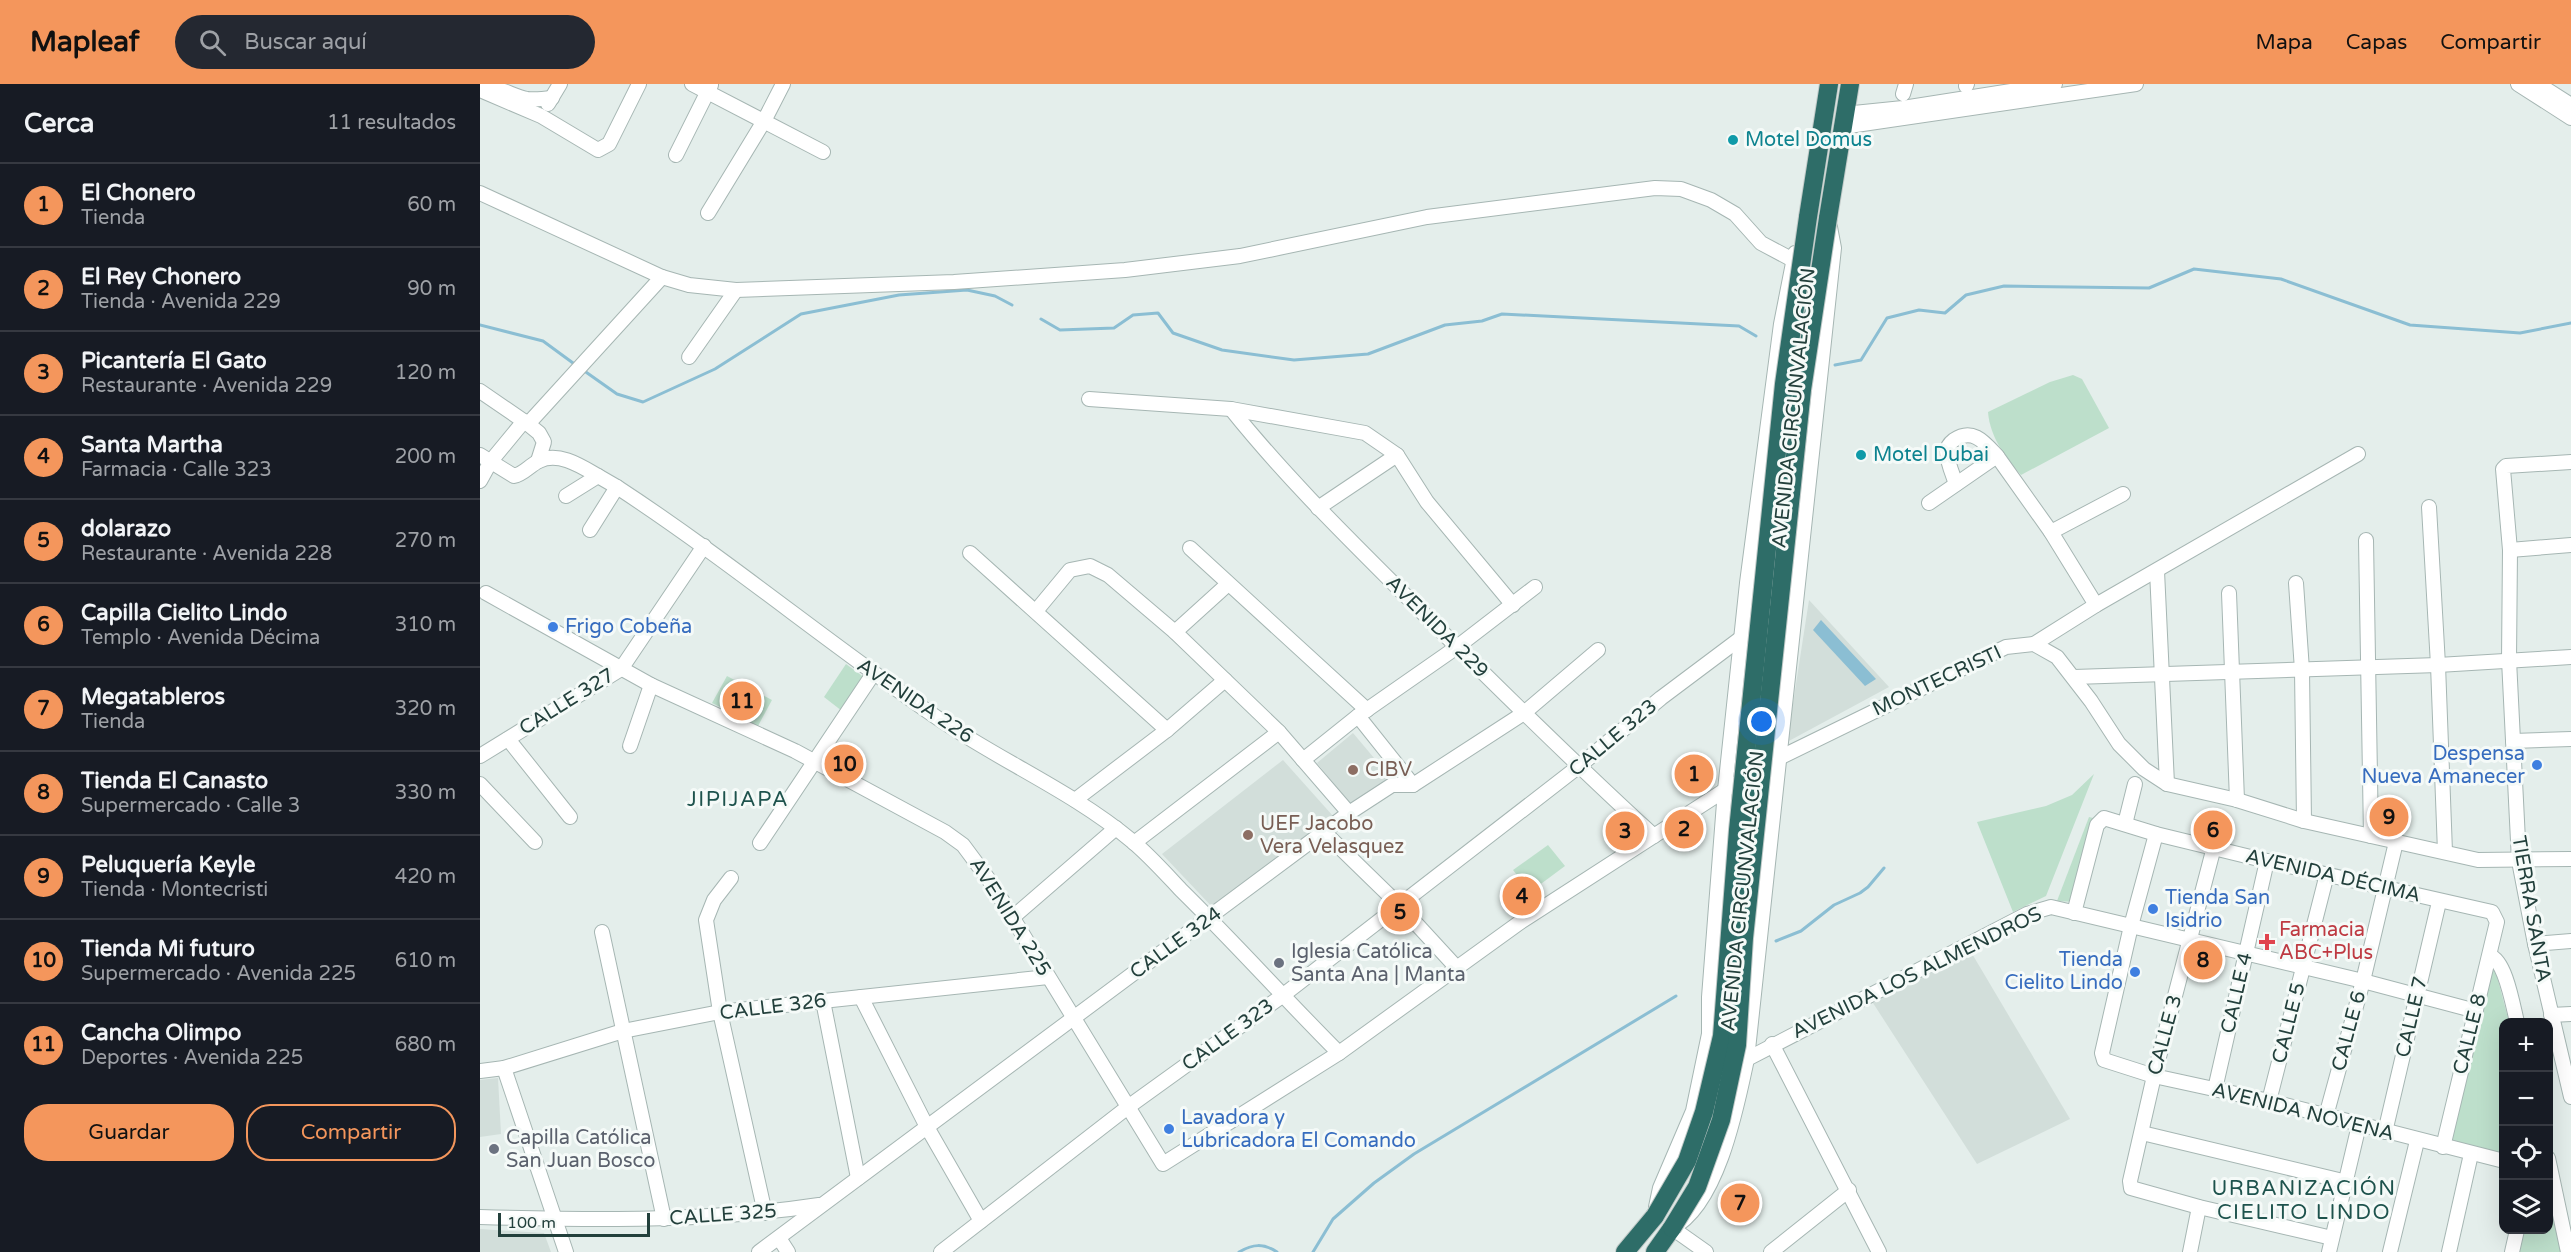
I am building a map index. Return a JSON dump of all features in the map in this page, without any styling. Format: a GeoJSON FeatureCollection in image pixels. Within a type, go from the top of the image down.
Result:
{"type":"FeatureCollection","features":[{"type":"Feature","properties":{"kind":"highway","name":"AVENIDA CIRCUNVALACIÓN"},"geometry":{"type":"LineString","coordinates":[[1625,1252],[1655,1216],[1687,1161],[1704,1112],[1722,1036],[1738,830],[1784,384],[1829,84]]}},
{"type":"Feature","properties":{"kind":"highway","name":"AVENIDA CIRCUNVALACIÓN"},"geometry":{"type":"LineString","coordinates":[[1655,1252],[1697,1187],[1721,1120],[1737,1045],[1745,927],[1801,402],[1850,84]]}},
{"type":"Feature","properties":{"kind":"street"},"geometry":{"type":"LineString","coordinates":[[541,116],[560,84]]}},
{"type":"Feature","properties":{"kind":"street"},"geometry":{"type":"LineString","coordinates":[[480,90],[541,116],[598,150],[609,144],[639,84]]}},
{"type":"Feature","properties":{"kind":"street"},"geometry":{"type":"LineString","coordinates":[[693,84],[710,88],[764,121],[823,152]]}},
{"type":"Feature","properties":{"kind":"street"},"geometry":{"type":"LineString","coordinates":[[708,213],[764,121],[783,84]]}},
{"type":"Feature","properties":{"kind":"street"},"geometry":{"type":"LineString","coordinates":[[1843,121],[1903,108],[2055,84]]}},
{"type":"Feature","properties":{"kind":"street"},"geometry":{"type":"LineString","coordinates":[[1843,121],[2078,89],[2136,84]]}},
{"type":"Feature","properties":{"kind":"street"},"geometry":{"type":"LineString","coordinates":[[2518,84],[2571,118]]}},
{"type":"Feature","properties":{"kind":"street"},"geometry":{"type":"LineString","coordinates":[[2538,84],[2571,105]]}},
{"type":"Feature","properties":{"kind":"street"},"geometry":{"type":"LineString","coordinates":[[480,90],[496,86],[525,99],[552,98]]}},
{"type":"Feature","properties":{"kind":"street"},"geometry":{"type":"LineString","coordinates":[[676,155],[710,88]]}},
{"type":"Feature","properties":{"kind":"street"},"geometry":{"type":"LineString","coordinates":[[480,193],[662,277],[689,285],[736,290],[954,282],[1125,270],[1240,256],[1427,217],[1655,188],[1681,189],[1711,200],[1735,214],[1761,243],[1793,260]]}},
{"type":"Feature","properties":{"kind":"street","name":"AVENIDA CIRCUNVALACIÓN"},"geometry":{"type":"LineString","coordinates":[[1655,1216],[1660,1188],[1693,1110],[1709,1034],[1709,997],[1725,790],[1764,445],[1781,324],[1793,260],[1808,217]]}},
{"type":"Feature","properties":{"kind":"street","name":"AVENIDA CIRCUNVALACIÓN"},"geometry":{"type":"LineString","coordinates":[[1672,1228],[1684,1222],[1695,1209],[1717,1168],[1736,1108],[1747,1059],[1834,248],[1828,218]]}},
{"type":"Feature","properties":{"kind":"street"},"geometry":{"type":"LineString","coordinates":[[480,481],[485,458],[526,423],[662,277]]}},
{"type":"Feature","properties":{"kind":"street"},"geometry":{"type":"LineString","coordinates":[[689,357],[736,290]]}},
{"type":"Feature","properties":{"kind":"street"},"geometry":{"type":"LineString","coordinates":[[480,391],[539,433],[544,441],[538,461],[514,476],[485,458]]}},
{"type":"Feature","properties":{"kind":"street"},"geometry":{"type":"LineString","coordinates":[[1089,399],[1231,409],[1365,433],[1397,456],[1433,510],[1513,605]]}},
{"type":"Feature","properties":{"kind":"street","name":"AVENIDA 229"},"geometry":{"type":"LineString","coordinates":[[1231,409],[1318,508],[1578,767],[1654,836]]}},
{"type":"Feature","properties":{"kind":"street"},"geometry":{"type":"LineString","coordinates":[[1956,484],[1947,452],[1949,444],[1956,438],[1973,435],[1980,438],[1997,456],[2052,532],[2096,605]]}},
{"type":"Feature","properties":{"kind":"street"},"geometry":{"type":"LineString","coordinates":[[2358,454],[2096,605],[2034,644],[2056,657],[2074,677],[2119,744],[2144,770],[2166,784],[2237,800],[2304,821],[2478,860],[2571,859]]}},
{"type":"Feature","properties":{"kind":"street"},"geometry":{"type":"LineString","coordinates":[[1318,508],[1397,456]]}},
{"type":"Feature","properties":{"kind":"street"},"geometry":{"type":"LineString","coordinates":[[1929,503],[1997,456]]}},
{"type":"Feature","properties":{"kind":"street","name":"AVENIDA 226"},"geometry":{"type":"LineString","coordinates":[[538,461],[555,458],[566,460],[617,487],[704,546],[873,674],[953,729],[1075,800],[1116,828],[1210,918],[1282,996],[1339,1053]]}},
{"type":"Feature","properties":{"kind":"street","name":"TIERRA SANTA"},"geometry":{"type":"LineString","coordinates":[[2571,462],[2504,467],[2510,550],[2509,660],[2519,861],[2535,944],[2571,1095]]}},
{"type":"Feature","properties":{"kind":"street"},"geometry":{"type":"LineString","coordinates":[[566,496],[598,476]]}},
{"type":"Feature","properties":{"kind":"street"},"geometry":{"type":"LineString","coordinates":[[590,530],[617,487]]}},
{"type":"Feature","properties":{"kind":"street"},"geometry":{"type":"LineString","coordinates":[[2052,532],[2123,494]]}},
{"type":"Feature","properties":{"kind":"street"},"geometry":{"type":"LineString","coordinates":[[2428,507],[2438,665],[2445,852]]}},
{"type":"Feature","properties":{"kind":"street"},"geometry":{"type":"LineString","coordinates":[[2366,540],[2371,836]]}},
{"type":"Feature","properties":{"kind":"street"},"geometry":{"type":"LineString","coordinates":[[2510,550],[2571,545]]}},
{"type":"Feature","properties":{"kind":"street","name":"CALLE 327"},"geometry":{"type":"LineString","coordinates":[[480,756],[621,669],[704,546]]}},
{"type":"Feature","properties":{"kind":"street"},"geometry":{"type":"LineString","coordinates":[[1190,548],[1280,628],[1362,713],[1413,785]]}},
{"type":"Feature","properties":{"kind":"street"},"geometry":{"type":"LineString","coordinates":[[970,554],[1167,730]]}},
{"type":"Feature","properties":{"kind":"street"},"geometry":{"type":"LineString","coordinates":[[1036,611],[1070,570],[1090,566],[1108,575],[1175,632],[1279,732],[1349,813]]}},
{"type":"Feature","properties":{"kind":"street"},"geometry":{"type":"LineString","coordinates":[[2157,571],[2164,676],[2166,784]]}},
{"type":"Feature","properties":{"kind":"street"},"geometry":{"type":"LineString","coordinates":[[2296,583],[2302,670],[2304,821]]}},
{"type":"Feature","properties":{"kind":"street"},"geometry":{"type":"LineString","coordinates":[[1175,632],[1228,584]]}},
{"type":"Feature","properties":{"kind":"street"},"geometry":{"type":"LineString","coordinates":[[1303,760],[1362,713],[1457,647],[1535,587]]}},
{"type":"Feature","properties":{"kind":"street","name":"AVENIDA 225"},"geometry":{"type":"LineString","coordinates":[[486,593],[651,686],[813,761],[945,832],[963,845],[992,884],[1163,1164]]}},
{"type":"Feature","properties":{"kind":"street"},"geometry":{"type":"LineString","coordinates":[[2229,593],[2237,800]]}},
{"type":"Feature","properties":{"kind":"street","name":"CALLE 323"},"geometry":{"type":"LineString","coordinates":[[941,1252],[1128,1107],[1282,996],[1578,767],[1661,698],[1741,638]]}},
{"type":"Feature","properties":{"kind":"street","name":"MONTECRISTI"},"geometry":{"type":"LineString","coordinates":[[1163,1164],[1339,1053],[1519,923],[1725,790],[1779,758],[1972,662],[2006,647],[2034,644]]}},
{"type":"Feature","properties":{"kind":"street","name":"CALLE 324"},"geometry":{"type":"LineString","coordinates":[[759,1252],[1349,813],[1392,785],[1413,785],[1524,713],[1598,650]]}},
{"type":"Feature","properties":{"kind":"street"},"geometry":{"type":"LineString","coordinates":[[2074,677],[2367,668],[2571,657]]}},
{"type":"Feature","properties":{"kind":"street"},"geometry":{"type":"LineString","coordinates":[[760,843],[873,674]]}},
{"type":"Feature","properties":{"kind":"street"},"geometry":{"type":"LineString","coordinates":[[1075,800],[1167,730],[1226,680]]}},
{"type":"Feature","properties":{"kind":"street"},"geometry":{"type":"LineString","coordinates":[[630,746],[651,686]]}},
{"type":"Feature","properties":{"kind":"street"},"geometry":{"type":"LineString","coordinates":[[1134,843],[1279,732]]}},
{"type":"Feature","properties":{"kind":"street"},"geometry":{"type":"LineString","coordinates":[[508,739],[570,817]]}},
{"type":"Feature","properties":{"kind":"street"},"geometry":{"type":"LineString","coordinates":[[2513,741],[2571,739]]}},
{"type":"Feature","properties":{"kind":"street"},"geometry":{"type":"LineString","coordinates":[[480,784],[535,842]]}},
{"type":"Feature","properties":{"kind":"street"},"geometry":{"type":"LineString","coordinates":[[2125,824],[2135,784]]}},
{"type":"Feature","properties":{"kind":"street","name":"AVENIDA DÉCIMA"},"geometry":{"type":"LineString","coordinates":[[2074,913],[2097,825],[2104,818],[2156,834],[2267,861],[2385,887],[2439,902],[2492,912],[2498,922]]}},
{"type":"Feature","properties":{"kind":"street"},"geometry":{"type":"LineString","coordinates":[[1012,918],[1116,828]]}},
{"type":"Feature","properties":{"kind":"street"},"geometry":{"type":"LineString","coordinates":[[1325,833],[1399,905],[1456,967]]}},
{"type":"Feature","properties":{"kind":"street"},"geometry":{"type":"LineString","coordinates":[[2131,926],[2156,834]]}},
{"type":"Feature","properties":{"kind":"street","name":"CALLE 6"},"geometry":{"type":"LineString","coordinates":[[2326,1116],[2396,842]]}},
{"type":"Feature","properties":{"kind":"street","name":"CALLE 3"},"geometry":{"type":"LineString","coordinates":[[2199,1207],[2131,1188],[2130,1181],[2154,1076],[2214,848]]}},
{"type":"Feature","properties":{"kind":"street","name":"CALLE 4"},"geometry":{"type":"LineString","coordinates":[[2215,1089],[2267,861]]}},
{"type":"Feature","properties":{"kind":"street","name":"CALLE 5"},"geometry":{"type":"LineString","coordinates":[[2269,1101],[2327,874]]}},
{"type":"Feature","properties":{"kind":"street"},"geometry":{"type":"LineString","coordinates":[[731,878],[714,900],[706,920],[720,1012],[765,1214]]}},
{"type":"Feature","properties":{"kind":"street","name":"CALLE 7"},"geometry":{"type":"LineString","coordinates":[[2385,1132],[2439,902]]}},
{"type":"Feature","properties":{"kind":"street","name":"AVENIDA LOS ALMENDROS"},"geometry":{"type":"LineString","coordinates":[[1747,1059],[1772,1044],[2027,915],[2051,907],[2418,994],[2476,1011]]}},
{"type":"Feature","properties":{"kind":"street","name":"CALLE 8"},"geometry":{"type":"LineString","coordinates":[[2443,1147],[2498,922]]}},
{"type":"Feature","properties":{"kind":"street","name":"AVENIDA NOVENA"},"geometry":{"type":"LineString","coordinates":[[2131,926],[2102,1053],[2104,1060],[2154,1076],[2269,1101],[2417,1141],[2499,1160]]}},
{"type":"Feature","properties":{"kind":"street"},"geometry":{"type":"LineString","coordinates":[[602,932],[664,1219]]}},
{"type":"Feature","properties":{"kind":"street"},"geometry":{"type":"LineString","coordinates":[[2535,944],[2571,941]]}},
{"type":"Feature","properties":{"kind":"street"},"geometry":{"type":"LineString","coordinates":[[2490,956],[2495,958],[2501,966],[2516,1018]]}},
{"type":"Feature","properties":{"kind":"street","name":"CALLE 326"},"geometry":{"type":"LineString","coordinates":[[504,1068],[624,1031],[720,1012],[1048,977]]}},
{"type":"Feature","properties":{"kind":"street"},"geometry":{"type":"LineString","coordinates":[[861,998],[927,1127],[981,1221]]}},
{"type":"Feature","properties":{"kind":"street"},"geometry":{"type":"LineString","coordinates":[[824,1001],[858,1178]]}},
{"type":"Feature","properties":{"kind":"street"},"geometry":{"type":"LineString","coordinates":[[2551,1015],[2571,1014]]}},
{"type":"Feature","properties":{"kind":"street"},"geometry":{"type":"LineString","coordinates":[[1772,1044],[1879,1252]]}},
{"type":"Feature","properties":{"kind":"street"},"geometry":{"type":"LineString","coordinates":[[480,1071],[504,1068],[566,1252]]}},
{"type":"Feature","properties":{"kind":"street"},"geometry":{"type":"LineString","coordinates":[[2190,1252],[2199,1207],[2330,1245],[2359,1125]]}},
{"type":"Feature","properties":{"kind":"street"},"geometry":{"type":"LineString","coordinates":[[2142,1132],[2347,1182]]}},
{"type":"Feature","properties":{"kind":"street"},"geometry":{"type":"LineString","coordinates":[[2390,1252],[2417,1141]]}},
{"type":"Feature","properties":{"kind":"street"},"geometry":{"type":"LineString","coordinates":[[2449,1252],[2471,1154]]}},
{"type":"Feature","properties":{"kind":"street"},"geometry":{"type":"LineString","coordinates":[[2553,1180],[2568,1252]]}},
{"type":"Feature","properties":{"kind":"street"},"geometry":{"type":"LineString","coordinates":[[1771,1252],[1849,1190]]}},
{"type":"Feature","properties":{"kind":"street","name":"CALLE 325"},"geometry":{"type":"LineString","coordinates":[[480,1217],[664,1219],[765,1214],[821,1205]]}},
{"type":"Feature","properties":{"kind":"street"},"geometry":{"type":"LineString","coordinates":[[1672,1228],[1706,1252]]}},
{"type":"Feature","properties":{"kind":"street"},"geometry":{"type":"LineString","coordinates":[[2512,1252],[2516,1234]]}},
{"type":"Feature","properties":{"kind":"street"},"geometry":{"type":"LineString","coordinates":[[779,1238],[788,1252]]}},
{"type":"Feature","properties":{"kind":"shaded area"},"geometry":{"type":"Polygon","coordinates":[[[1809,600],[1889,687],[1787,742],[1809,600]]]}},
{"type":"Feature","properties":{"kind":"shaded area","name":"CIBV"},"geometry":{"type":"Polygon","coordinates":[[[1353,733],[1390,777],[1351,805],[1317,763],[1353,733]]]}},
{"type":"Feature","properties":{"kind":"shaded area","name":"UEF Jacobo Vera Velasquez"},"geometry":{"type":"Polygon","coordinates":[[[1283,760],[1333,816],[1215,910],[1162,854],[1283,760]]]}},
{"type":"Feature","properties":{"kind":"shaded area"},"geometry":{"type":"Polygon","coordinates":[[[1971,952],[2070,1119],[1977,1164],[1873,1003],[1971,952]]]}},
{"type":"Feature","properties":{"kind":"shaded area"},"geometry":{"type":"Polygon","coordinates":[[[498,1078],[501,1134],[480,1137],[480,1080],[498,1078]]]}},
{"type":"Feature","properties":{"kind":"shaded area"},"geometry":{"type":"Polygon","coordinates":[[[480,1229],[544,1233],[551,1252],[480,1252],[480,1229]]]}},
{"type":"Feature","properties":{"kind":"green space"},"geometry":{"type":"Polygon","coordinates":[[[2073,375],[2082,379],[2109,428],[2021,475],[1999,446],[1989,421],[1988,412],[2050,382],[2073,375]]]}},
{"type":"Feature","properties":{"kind":"green space"},"geometry":{"type":"Polygon","coordinates":[[[846,664],[865,678],[842,711],[824,697],[846,664]]]}},
{"type":"Feature","properties":{"kind":"green space"},"geometry":{"type":"Polygon","coordinates":[[[727,676],[772,700],[758,726],[712,703],[727,676]]]}},
{"type":"Feature","properties":{"kind":"green space"},"geometry":{"type":"Polygon","coordinates":[[[2094,774],[2046,896],[2013,912],[1977,822],[2046,806],[2072,795],[2094,774]]]}},
{"type":"Feature","properties":{"kind":"green space"},"geometry":{"type":"Polygon","coordinates":[[[2089,817],[2097,819],[2075,902],[2057,901],[2089,817]]]}},
{"type":"Feature","properties":{"kind":"green space"},"geometry":{"type":"Polygon","coordinates":[[[1548,845],[1565,866],[1530,892],[1513,870],[1548,845]]]}},
{"type":"Feature","properties":{"kind":"green space"},"geometry":{"type":"Polygon","coordinates":[[[2493,961],[2508,1018],[2499,1018],[2499,1155],[2451,1145],[2493,961]]]}},
{"type":"Feature","properties":{"kind":"green space"},"geometry":{"type":"Polygon","coordinates":[[[2553,1204],[2563,1252],[2516,1252],[2520,1234],[2553,1234],[2553,1204]]]}},
{"type":"Feature","properties":{"kind":"water"},"geometry":{"type":"Polygon","coordinates":[[[1821,620],[1876,679],[1865,686],[1813,630],[1821,620]]]}},
{"type":"Feature","properties":{"kind":"waterway"},"geometry":{"type":"LineString","coordinates":[[1835,365],[1861,360],[1887,318],[1919,310],[1945,313],[1966,295],[2004,286],[2149,288],[2194,269],[2281,279],[2410,325],[2520,333],[2571,323]]}},
{"type":"Feature","properties":{"kind":"waterway"},"geometry":{"type":"LineString","coordinates":[[583,370],[617,394],[643,402],[715,369],[801,314],[899,295],[967,290],[995,296],[1012,305]]}},
{"type":"Feature","properties":{"kind":"waterway"},"geometry":{"type":"LineString","coordinates":[[1041,319],[1060,330],[1114,328],[1133,315],[1158,313],[1173,333],[1222,350],[1294,360],[1368,354],[1445,325],[1482,321],[1502,314],[1739,326],[1756,336]]}},
{"type":"Feature","properties":{"kind":"waterway"},"geometry":{"type":"LineString","coordinates":[[480,325],[543,341],[573,363]]}},
{"type":"Feature","properties":{"kind":"waterway"},"geometry":{"type":"LineString","coordinates":[[1776,941],[1801,931],[1834,905],[1860,893],[1884,868]]}},
{"type":"Feature","properties":{"kind":"waterway"},"geometry":{"type":"LineString","coordinates":[[1313,1252],[1333,1219],[1374,1183],[1414,1154],[1676,996]]}},
{"type":"Feature","properties":{"kind":"waterway"},"geometry":{"type":"LineString","coordinates":[[1239,1252],[1258,1246],[1277,1252]]}},
{"type":"Feature","properties":{"kind":"place","name":"Motel Domus"},"geometry":{"type":"Point","coordinates":[1733,140]}},
{"type":"Feature","properties":{"kind":"place","name":"Motel Dubai"},"geometry":{"type":"Point","coordinates":[1861,455]}},
{"type":"Feature","properties":{"kind":"place","name":"Frigo Cobeña"},"geometry":{"type":"Point","coordinates":[553,627]}},
{"type":"Feature","properties":{"kind":"place","name":"Cancha Olimpo"},"geometry":{"type":"Point","coordinates":[742,701]}},
{"type":"Feature","properties":{"kind":"place","name":"Tienda Mi futuro"},"geometry":{"type":"Point","coordinates":[844,764]}},
{"type":"Feature","properties":{"kind":"place","name":"Despensa Nueva Amanecer"},"geometry":{"type":"Point","coordinates":[2537,765]}},
{"type":"Feature","properties":{"kind":"place","name":"CIBV"},"geometry":{"type":"Point","coordinates":[1353,770]}},
{"type":"Feature","properties":{"kind":"place","name":"El Chonero"},"geometry":{"type":"Point","coordinates":[1694,774]}},
{"type":"Feature","properties":{"kind":"place","name":"Peluquería Keyle"},"geometry":{"type":"Point","coordinates":[2389,817]}},
{"type":"Feature","properties":{"kind":"place","name":"El Rey Chonero"},"geometry":{"type":"Point","coordinates":[1684,829]}},
{"type":"Feature","properties":{"kind":"place","name":"Capilla Cielito Lindo"},"geometry":{"type":"Point","coordinates":[2213,830]}},
{"type":"Feature","properties":{"kind":"place","name":"Picantería El Gato"},"geometry":{"type":"Point","coordinates":[1625,831]}},
{"type":"Feature","properties":{"kind":"place","name":"UEF Jacobo Vera Velasquez"},"geometry":{"type":"Point","coordinates":[1248,835]}},
{"type":"Feature","properties":{"kind":"place","name":"Santa Martha"},"geometry":{"type":"Point","coordinates":[1522,896]}},
{"type":"Feature","properties":{"kind":"place","name":"Tienda San Isidrio"},"geometry":{"type":"Point","coordinates":[2153,909]}},
{"type":"Feature","properties":{"kind":"place","name":"dolarazo"},"geometry":{"type":"Point","coordinates":[1400,912]}},
{"type":"Feature","properties":{"kind":"place","name":"Farmacia ABC+Plus"},"geometry":{"type":"Point","coordinates":[2267,942]}},
{"type":"Feature","properties":{"kind":"place","name":"Tienda El Canasto"},"geometry":{"type":"Point","coordinates":[2203,960]}},
{"type":"Feature","properties":{"kind":"place","name":"Iglesia Católica Santa Ana | Manta"},"geometry":{"type":"Point","coordinates":[1279,963]}},
{"type":"Feature","properties":{"kind":"place","name":"Tienda Cielito Lindo"},"geometry":{"type":"Point","coordinates":[2135,972]}},
{"type":"Feature","properties":{"kind":"place","name":"Lavadora y Lubricadora El Comando"},"geometry":{"type":"Point","coordinates":[1169,1129]}},
{"type":"Feature","properties":{"kind":"place","name":"Capilla Católica San Juan Bosco"},"geometry":{"type":"Point","coordinates":[494,1149]}},
{"type":"Feature","properties":{"kind":"place","name":"Megatableros"},"geometry":{"type":"Point","coordinates":[1740,1203]}},
{"type":"Feature","properties":{"kind":"district","name":"JIPIJAPA"},"geometry":{"type":"Point","coordinates":[738,799]}},
{"type":"Feature","properties":{"kind":"district","name":"URBANIZACIÓN CIELITO LINDO"},"geometry":{"type":"Point","coordinates":[2304,1200]}}]}
